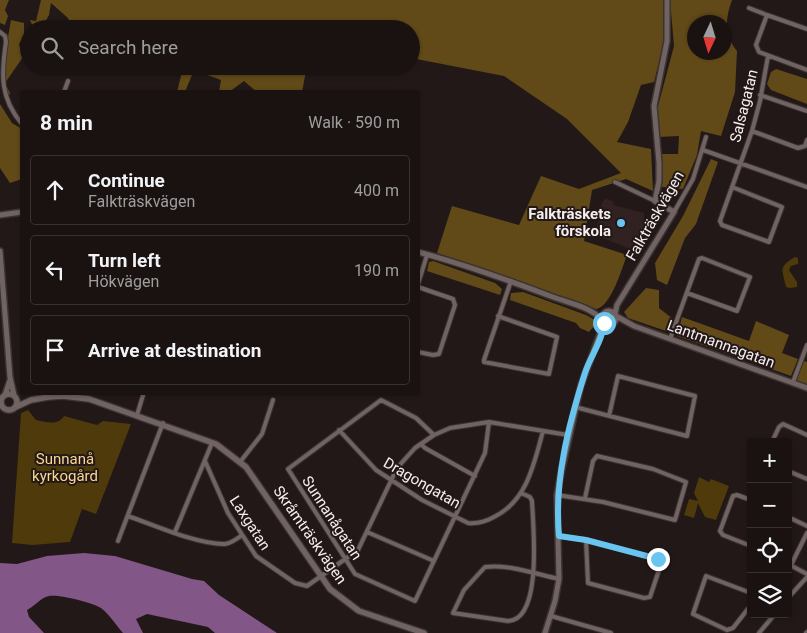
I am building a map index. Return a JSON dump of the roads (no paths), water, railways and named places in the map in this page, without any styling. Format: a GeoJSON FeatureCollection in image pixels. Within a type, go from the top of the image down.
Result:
{"type":"FeatureCollection","features":[{"type":"Feature","properties":{"kind":"main road"},"geometry":{"type":"LineString","coordinates":[[14,396],[18,401],[16,407],[11,410],[2,408],[2,398],[14,396]]}},
{"type":"Feature","properties":{"kind":"main road","name":"Skråmträskvägen"},"geometry":{"type":"LineString","coordinates":[[14,396],[31,400]]}},
{"type":"Feature","properties":{"kind":"main road","name":"Skråmträskvägen"},"geometry":{"type":"LineString","coordinates":[[16,407],[31,400],[63,396],[76,397],[104,403],[212,442],[240,462],[272,502],[330,589],[352,607],[402,629],[424,633]]}},
{"type":"Feature","properties":{"kind":"street"},"geometry":{"type":"LineString","coordinates":[[655,201],[659,181],[659,162],[654,106],[668,41],[667,0]]}},
{"type":"Feature","properties":{"kind":"street"},"geometry":{"type":"LineString","coordinates":[[750,8],[807,29]]}},
{"type":"Feature","properties":{"kind":"street","name":"Salsagatan"},"geometry":{"type":"LineString","coordinates":[[766,15],[756,45],[759,52],[807,70]]}},
{"type":"Feature","properties":{"kind":"street"},"geometry":{"type":"LineString","coordinates":[[0,32],[6,37],[0,78],[1,88],[9,108],[20,122]]}},
{"type":"Feature","properties":{"kind":"street","name":"Salsagatan"},"geometry":{"type":"LineString","coordinates":[[732,187],[782,207],[768,242],[720,224],[732,187],[740,163],[752,131],[768,56]]}},
{"type":"Feature","properties":{"kind":"street"},"geometry":{"type":"LineString","coordinates":[[65,90],[68,81]]}},
{"type":"Feature","properties":{"kind":"street"},"geometry":{"type":"LineString","coordinates":[[760,95],[807,111]]}},
{"type":"Feature","properties":{"kind":"street"},"geometry":{"type":"LineString","coordinates":[[752,131],[798,148],[805,146],[807,140]]}},
{"type":"Feature","properties":{"kind":"street","name":"Falkträskvägen"},"geometry":{"type":"LineString","coordinates":[[612,313],[693,179],[706,137]]}},
{"type":"Feature","properties":{"kind":"street"},"geometry":{"type":"LineString","coordinates":[[703,150],[807,187]]}},
{"type":"Feature","properties":{"kind":"street"},"geometry":{"type":"LineString","coordinates":[[615,182],[674,212]]}},
{"type":"Feature","properties":{"kind":"street"},"geometry":{"type":"LineString","coordinates":[[0,215],[20,212]]}},
{"type":"Feature","properties":{"kind":"street"},"geometry":{"type":"LineString","coordinates":[[0,250],[8,357],[14,396]]}},
{"type":"Feature","properties":{"kind":"street"},"geometry":{"type":"LineString","coordinates":[[420,253],[510,281],[589,310],[612,313]]}},
{"type":"Feature","properties":{"kind":"street"},"geometry":{"type":"LineString","coordinates":[[420,278],[426,255]]}},
{"type":"Feature","properties":{"kind":"street"},"geometry":{"type":"LineString","coordinates":[[670,338],[699,259],[702,258],[749,275],[750,279],[737,311],[687,293]]}},
{"type":"Feature","properties":{"kind":"street"},"geometry":{"type":"LineString","coordinates":[[498,316],[557,337],[549,374],[484,362],[498,316],[510,281]]}},
{"type":"Feature","properties":{"kind":"street"},"geometry":{"type":"LineString","coordinates":[[420,286],[453,299],[456,305],[439,354],[420,352]]}},
{"type":"Feature","properties":{"kind":"street"},"geometry":{"type":"LineString","coordinates":[[589,310],[606,324]]}},
{"type":"Feature","properties":{"kind":"street"},"geometry":{"type":"LineString","coordinates":[[545,633],[551,616],[559,579],[557,495],[568,435],[587,367],[612,313]]}},
{"type":"Feature","properties":{"kind":"street"},"geometry":{"type":"LineString","coordinates":[[606,324],[602,315],[612,313]]}},
{"type":"Feature","properties":{"kind":"street","name":"Lantmannagatan"},"geometry":{"type":"LineString","coordinates":[[612,313],[626,323],[807,388]]}},
{"type":"Feature","properties":{"kind":"street","name":"Lantmannagatan"},"geometry":{"type":"LineString","coordinates":[[606,324],[626,323]]}},
{"type":"Feature","properties":{"kind":"street"},"geometry":{"type":"LineString","coordinates":[[793,382],[807,345]]}},
{"type":"Feature","properties":{"kind":"street"},"geometry":{"type":"LineString","coordinates":[[575,407],[609,416],[687,436],[695,396],[618,376],[609,416]]}},
{"type":"Feature","properties":{"kind":"street"},"geometry":{"type":"LineString","coordinates":[[2,398],[10,377]]}},
{"type":"Feature","properties":{"kind":"street"},"geometry":{"type":"LineString","coordinates":[[137,415],[143,395]]}},
{"type":"Feature","properties":{"kind":"street"},"geometry":{"type":"LineString","coordinates":[[240,462],[262,434],[273,400]]}},
{"type":"Feature","properties":{"kind":"street","name":"Sunnanågatan"},"geometry":{"type":"LineString","coordinates":[[434,435],[416,418],[382,400],[288,468],[346,560],[361,578],[415,602],[434,561]]}},
{"type":"Feature","properties":{"kind":"street"},"geometry":{"type":"LineString","coordinates":[[367,532],[434,561],[475,476],[487,446],[489,422]]}},
{"type":"Feature","properties":{"kind":"street","name":"Laxgatan"},"geometry":{"type":"LineString","coordinates":[[205,461],[224,506],[242,535],[263,562],[295,583],[307,586],[358,550],[391,479],[402,461],[434,435],[450,428],[489,422],[568,435]]}},
{"type":"Feature","properties":{"kind":"street"},"geometry":{"type":"LineString","coordinates":[[118,541],[163,423]]}},
{"type":"Feature","properties":{"kind":"street"},"geometry":{"type":"LineString","coordinates":[[774,438],[779,426],[783,424],[807,435]]}},
{"type":"Feature","properties":{"kind":"street","name":"Dragongatan"},"geometry":{"type":"LineString","coordinates":[[340,430],[368,464],[422,500],[468,523],[485,522],[509,509],[521,493],[532,468],[543,431]]}},
{"type":"Feature","properties":{"kind":"street"},"geometry":{"type":"LineString","coordinates":[[175,532],[212,442]]}},
{"type":"Feature","properties":{"kind":"street"},"geometry":{"type":"LineString","coordinates":[[421,444],[475,476]]}},
{"type":"Feature","properties":{"kind":"street"},"geometry":{"type":"LineString","coordinates":[[557,495],[585,498],[675,520],[686,482],[653,469],[597,456],[593,461],[585,498]]}},
{"type":"Feature","properties":{"kind":"street"},"geometry":{"type":"LineString","coordinates":[[792,472],[807,478]]}},
{"type":"Feature","properties":{"kind":"street"},"geometry":{"type":"LineString","coordinates":[[521,493],[530,497],[532,501],[534,574],[524,609],[519,619],[515,621],[486,619],[453,613],[464,590],[485,567],[534,574],[559,579]]}},
{"type":"Feature","properties":{"kind":"street"},"geometry":{"type":"LineString","coordinates":[[747,499],[735,495],[720,531],[722,535],[747,544]]}},
{"type":"Feature","properties":{"kind":"street"},"geometry":{"type":"LineString","coordinates":[[128,516],[175,532],[225,544],[242,535]]}},
{"type":"Feature","properties":{"kind":"street"},"geometry":{"type":"LineString","coordinates":[[792,519],[807,526]]}},
{"type":"Feature","properties":{"kind":"street"},"geometry":{"type":"LineString","coordinates":[[792,561],[807,533]]}},
{"type":"Feature","properties":{"kind":"street"},"geometry":{"type":"LineString","coordinates":[[559,536],[586,540],[658,559],[661,564],[650,596],[644,598],[588,583],[586,540]]}},
{"type":"Feature","properties":{"kind":"street"},"geometry":{"type":"LineString","coordinates":[[792,566],[807,576],[792,593]]}},
{"type":"Feature","properties":{"kind":"street"},"geometry":{"type":"LineString","coordinates":[[747,591],[709,575],[706,576],[692,610],[696,616],[728,630],[733,628],[747,610]]}},
{"type":"Feature","properties":{"kind":"street"},"geometry":{"type":"LineString","coordinates":[[551,616],[611,633]]}},
{"type":"Feature","properties":{"kind":"street"},"geometry":{"type":"LineString","coordinates":[[759,633],[772,618]]}},
{"type":"Feature","properties":{"kind":"place","name":"Falkträskets förskola"},"geometry":{"type":"Point","coordinates":[621,223]}},
{"type":"Feature","properties":{"kind":"park label","name":"Sunnanå kyrkogård"},"geometry":{"type":"Point","coordinates":[65,468]}}]}
